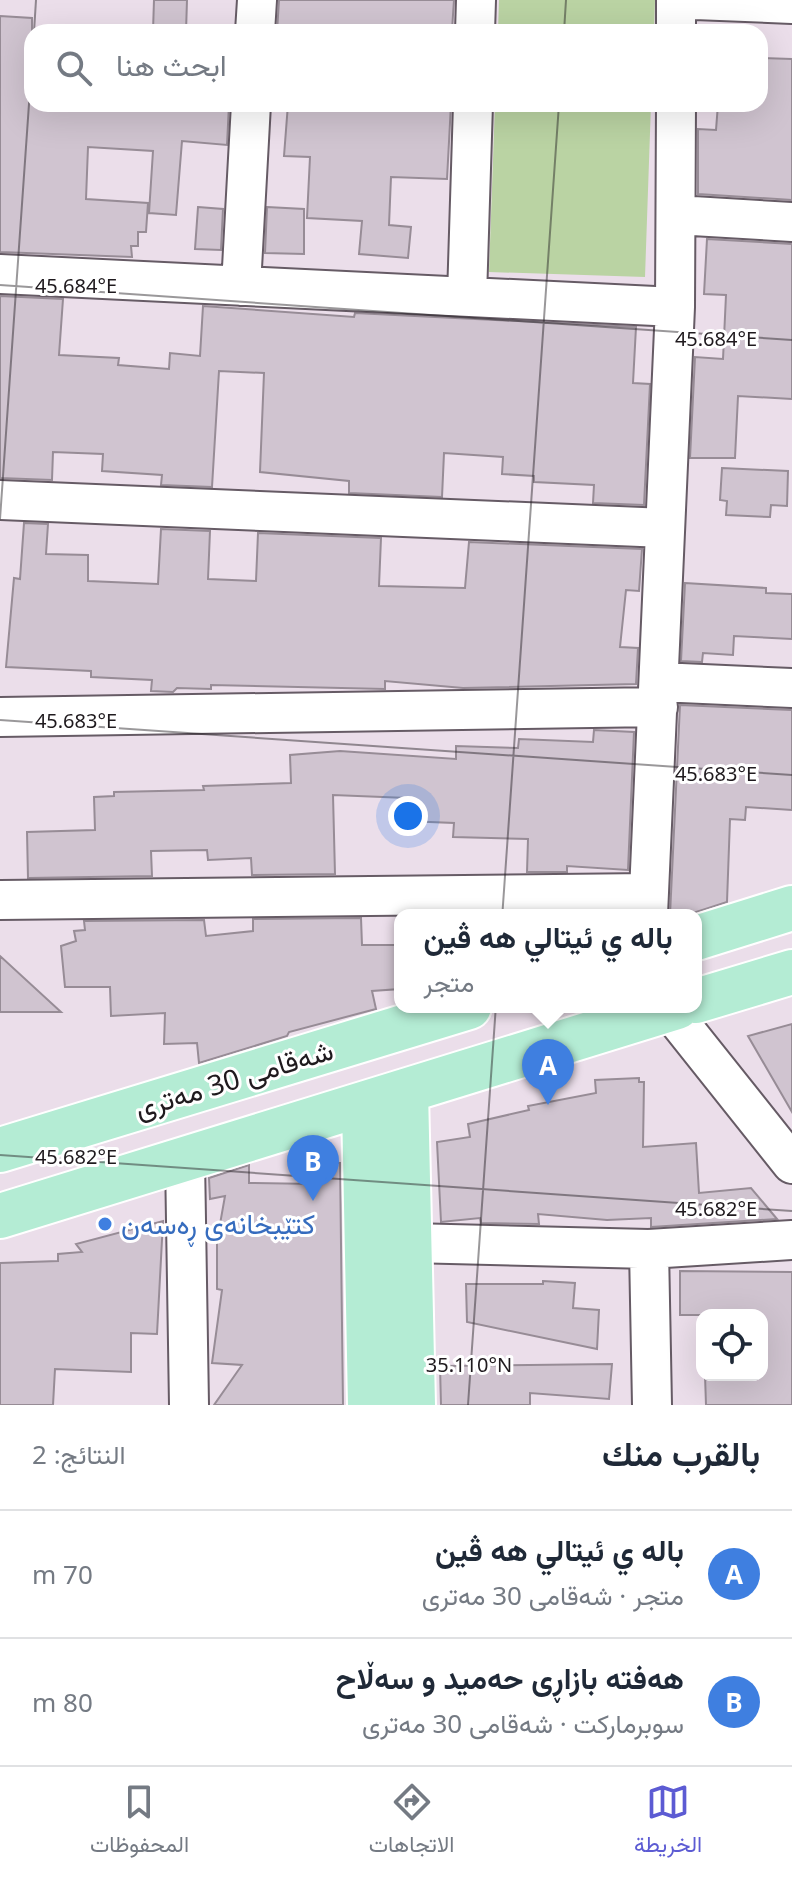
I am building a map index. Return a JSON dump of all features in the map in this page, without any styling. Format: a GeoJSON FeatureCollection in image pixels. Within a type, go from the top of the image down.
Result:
{"type":"FeatureCollection","features":[{"type":"Feature","properties":{"kind":"main road"},"geometry":{"type":"LineString","coordinates":[[702,936],[792,908]]}},
{"type":"Feature","properties":{"kind":"main road"},"geometry":{"type":"LineString","coordinates":[[702,999],[792,972]]}},
{"type":"Feature","properties":{"kind":"main road","name":"شەقامی 30 مەتری"},"geometry":{"type":"LineString","coordinates":[[0,1150],[449,1013]]}},
{"type":"Feature","properties":{"kind":"main road"},"geometry":{"type":"LineString","coordinates":[[0,1216],[655,1013]]}},
{"type":"Feature","properties":{"kind":"main road"},"geometry":{"type":"LineString","coordinates":[[406,1091],[413,1405]]}},
{"type":"Feature","properties":{"kind":"main road"},"geometry":{"type":"LineString","coordinates":[[364,1104],[370,1405]]}},
{"type":"Feature","properties":{"kind":"street"},"geometry":{"type":"LineString","coordinates":[[256,24],[257,0]]}},
{"type":"Feature","properties":{"kind":"street"},"geometry":{"type":"LineString","coordinates":[[475,24],[476,0]]}},
{"type":"Feature","properties":{"kind":"street"},"geometry":{"type":"LineString","coordinates":[[676,0],[676,24]]}},
{"type":"Feature","properties":{"kind":"street"},"geometry":{"type":"LineString","coordinates":[[695,0],[792,4]]}},
{"type":"Feature","properties":{"kind":"street"},"geometry":{"type":"LineString","coordinates":[[241,286],[251,112]]}},
{"type":"Feature","properties":{"kind":"street"},"geometry":{"type":"LineString","coordinates":[[467,297],[473,112]]}},
{"type":"Feature","properties":{"kind":"street"},"geometry":{"type":"LineString","coordinates":[[0,900],[649,904],[675,307],[676,112]]}},
{"type":"Feature","properties":{"kind":"street"},"geometry":{"type":"LineString","coordinates":[[676,215],[792,222]]}},
{"type":"Feature","properties":{"kind":"street"},"geometry":{"type":"LineString","coordinates":[[0,274],[675,307]]}},
{"type":"Feature","properties":{"kind":"street"},"geometry":{"type":"LineString","coordinates":[[0,500],[665,528]]}},
{"type":"Feature","properties":{"kind":"street"},"geometry":{"type":"LineString","coordinates":[[0,717],[792,688]]}},
{"type":"Feature","properties":{"kind":"street"},"geometry":{"type":"LineString","coordinates":[[682,1013],[792,1164]]}},
{"type":"Feature","properties":{"kind":"street"},"geometry":{"type":"LineString","coordinates":[[185,1159],[189,1405]]}},
{"type":"Feature","properties":{"kind":"street"},"geometry":{"type":"LineString","coordinates":[[410,1243],[649,1249],[792,1240]]}},
{"type":"Feature","properties":{"kind":"street"},"geometry":{"type":"LineString","coordinates":[[649,1249],[652,1405]]}},
{"type":"Feature","properties":{"kind":"green space"},"geometry":{"type":"Polygon","coordinates":[[[499,0],[655,0],[654,24],[498,24],[499,0]]]}},
{"type":"Feature","properties":{"kind":"green space"},"geometry":{"type":"Polygon","coordinates":[[[495,112],[651,112],[645,277],[489,272],[495,112]]]}},
{"type":"Feature","properties":{"kind":"building"},"geometry":{"type":"Polygon","coordinates":[[[154,0],[187,0],[186,24],[153,24],[154,0]]]}},
{"type":"Feature","properties":{"kind":"building"},"geometry":{"type":"Polygon","coordinates":[[[279,0],[454,0],[452,24],[278,24],[279,0]]]}},
{"type":"Feature","properties":{"kind":"building"},"geometry":{"type":"Polygon","coordinates":[[[0,16],[32,18],[32,24],[24,24],[24,112],[229,112],[227,145],[182,141],[176,215],[149,213],[153,151],[88,147],[86,199],[148,203],[146,232],[138,232],[138,246],[131,246],[132,257],[0,252],[0,16]]]}},
{"type":"Feature","properties":{"kind":"building"},"geometry":{"type":"Polygon","coordinates":[[[768,58],[792,59],[792,200],[698,194],[698,129],[716,130],[717,112],[768,112],[768,58]]]}},
{"type":"Feature","properties":{"kind":"building"},"geometry":{"type":"Polygon","coordinates":[[[287,112],[451,112],[447,179],[391,177],[389,225],[411,227],[408,258],[359,254],[362,221],[307,218],[310,157],[284,156],[287,112]]]}},
{"type":"Feature","properties":{"kind":"building"},"geometry":{"type":"Polygon","coordinates":[[[198,207],[223,209],[221,250],[195,249],[198,207]]]}},
{"type":"Feature","properties":{"kind":"building"},"geometry":{"type":"Polygon","coordinates":[[[267,207],[304,209],[304,254],[265,253],[267,207]]]}},
{"type":"Feature","properties":{"kind":"building"},"geometry":{"type":"Polygon","coordinates":[[[707,239],[792,244],[792,399],[738,396],[735,458],[690,458],[695,357],[723,359],[726,295],[704,294],[707,239]]]}},
{"type":"Feature","properties":{"kind":"building"},"geometry":{"type":"Polygon","coordinates":[[[0,296],[63,299],[59,355],[119,358],[118,365],[169,369],[170,353],[200,356],[203,306],[354,317],[355,313],[636,327],[633,383],[650,384],[644,505],[593,503],[594,485],[534,482],[534,476],[502,474],[503,457],[444,453],[442,497],[349,493],[349,481],[260,472],[264,373],[219,371],[212,487],[161,485],[162,475],[102,471],[103,454],[53,452],[52,480],[0,478],[0,296]]]}},
{"type":"Feature","properties":{"kind":"building"},"geometry":{"type":"Polygon","coordinates":[[[722,468],[788,471],[787,506],[771,505],[770,517],[726,515],[727,501],[720,500],[722,468]]]}},
{"type":"Feature","properties":{"kind":"building"},"geometry":{"type":"Polygon","coordinates":[[[24,523],[48,524],[46,554],[88,555],[88,581],[158,584],[161,529],[210,531],[208,579],[256,581],[258,533],[381,538],[379,586],[465,588],[469,542],[642,549],[639,591],[626,590],[620,647],[638,648],[636,684],[463,688],[385,681],[385,689],[211,685],[211,689],[177,688],[173,692],[151,691],[152,680],[91,677],[91,671],[6,667],[14,578],[20,579],[24,523]]]}},
{"type":"Feature","properties":{"kind":"building"},"geometry":{"type":"Polygon","coordinates":[[[685,583],[766,588],[766,593],[792,594],[792,639],[734,636],[733,655],[703,653],[702,662],[681,661],[685,583]]]}},
{"type":"Feature","properties":{"kind":"building"},"geometry":{"type":"Polygon","coordinates":[[[680,705],[792,710],[792,810],[746,807],[745,820],[730,819],[727,902],[702,910],[670,909],[680,705]]]}},
{"type":"Feature","properties":{"kind":"building"},"geometry":{"type":"Polygon","coordinates":[[[594,730],[634,732],[628,870],[567,866],[567,872],[527,872],[528,839],[453,837],[454,823],[406,821],[407,798],[333,795],[335,874],[252,875],[251,858],[208,860],[207,850],[151,851],[152,876],[28,878],[27,832],[95,830],[94,797],[114,796],[114,792],[204,790],[203,786],[291,783],[290,755],[340,751],[456,759],[456,746],[518,748],[519,739],[593,742],[594,730]]]}},
{"type":"Feature","properties":{"kind":"building"},"geometry":{"type":"Polygon","coordinates":[[[361,918],[362,945],[394,945],[394,989],[372,991],[376,1009],[289,1032],[287,1036],[199,1063],[197,1043],[164,1044],[165,1013],[111,1016],[110,987],[65,987],[61,946],[76,941],[74,931],[85,930],[84,921],[204,920],[206,936],[253,931],[253,919],[361,918]]]}},
{"type":"Feature","properties":{"kind":"building"},"geometry":{"type":"Polygon","coordinates":[[[0,956],[61,1012],[0,1012],[0,956]]]}},
{"type":"Feature","properties":{"kind":"building"},"geometry":{"type":"Polygon","coordinates":[[[792,1024],[792,1112],[748,1036],[792,1024]]]}},
{"type":"Feature","properties":{"kind":"building"},"geometry":{"type":"Polygon","coordinates":[[[639,1078],[639,1082],[644,1082],[643,1147],[696,1143],[699,1193],[751,1188],[777,1219],[651,1227],[651,1218],[607,1220],[538,1214],[539,1224],[481,1223],[480,1218],[441,1222],[437,1142],[470,1137],[468,1124],[529,1110],[528,1106],[596,1093],[595,1080],[639,1078]]]}},
{"type":"Feature","properties":{"kind":"building"},"geometry":{"type":"Polygon","coordinates":[[[316,1162],[340,1163],[343,1405],[214,1405],[242,1365],[212,1363],[222,1290],[217,1289],[217,1241],[225,1196],[210,1199],[209,1178],[249,1165],[249,1183],[315,1184],[316,1162]]]}},
{"type":"Feature","properties":{"kind":"building"},"geometry":{"type":"Polygon","coordinates":[[[163,1221],[157,1334],[131,1333],[131,1372],[55,1369],[53,1405],[0,1405],[0,1263],[58,1261],[58,1254],[82,1252],[76,1244],[163,1221]]]}},
{"type":"Feature","properties":{"kind":"building"},"geometry":{"type":"Polygon","coordinates":[[[680,1271],[792,1272],[792,1405],[706,1405],[705,1381],[768,1381],[768,1309],[696,1309],[696,1315],[680,1315],[680,1271]]]}},
{"type":"Feature","properties":{"kind":"building"},"geometry":{"type":"Polygon","coordinates":[[[543,1281],[575,1283],[573,1308],[599,1310],[597,1349],[467,1322],[466,1284],[543,1284],[543,1281]]]}},
{"type":"Feature","properties":{"kind":"building"},"geometry":{"type":"Polygon","coordinates":[[[612,1364],[609,1399],[530,1393],[530,1405],[441,1405],[440,1366],[612,1364]]]}},
{"type":"Feature","properties":{"kind":"place","name":"باله ي ئيتالي هه ڤين"},"geometry":{"type":"Point","coordinates":[548,1105]}},
{"type":"Feature","properties":{"kind":"place","name":"هەفتە بازاڕی حەمید و سەڵاح"},"geometry":{"type":"Point","coordinates":[313,1201]}},
{"type":"Feature","properties":{"kind":"place","name":"کتێبخانەی ڕەسەن"},"geometry":{"type":"Point","coordinates":[105,1224]}}]}
